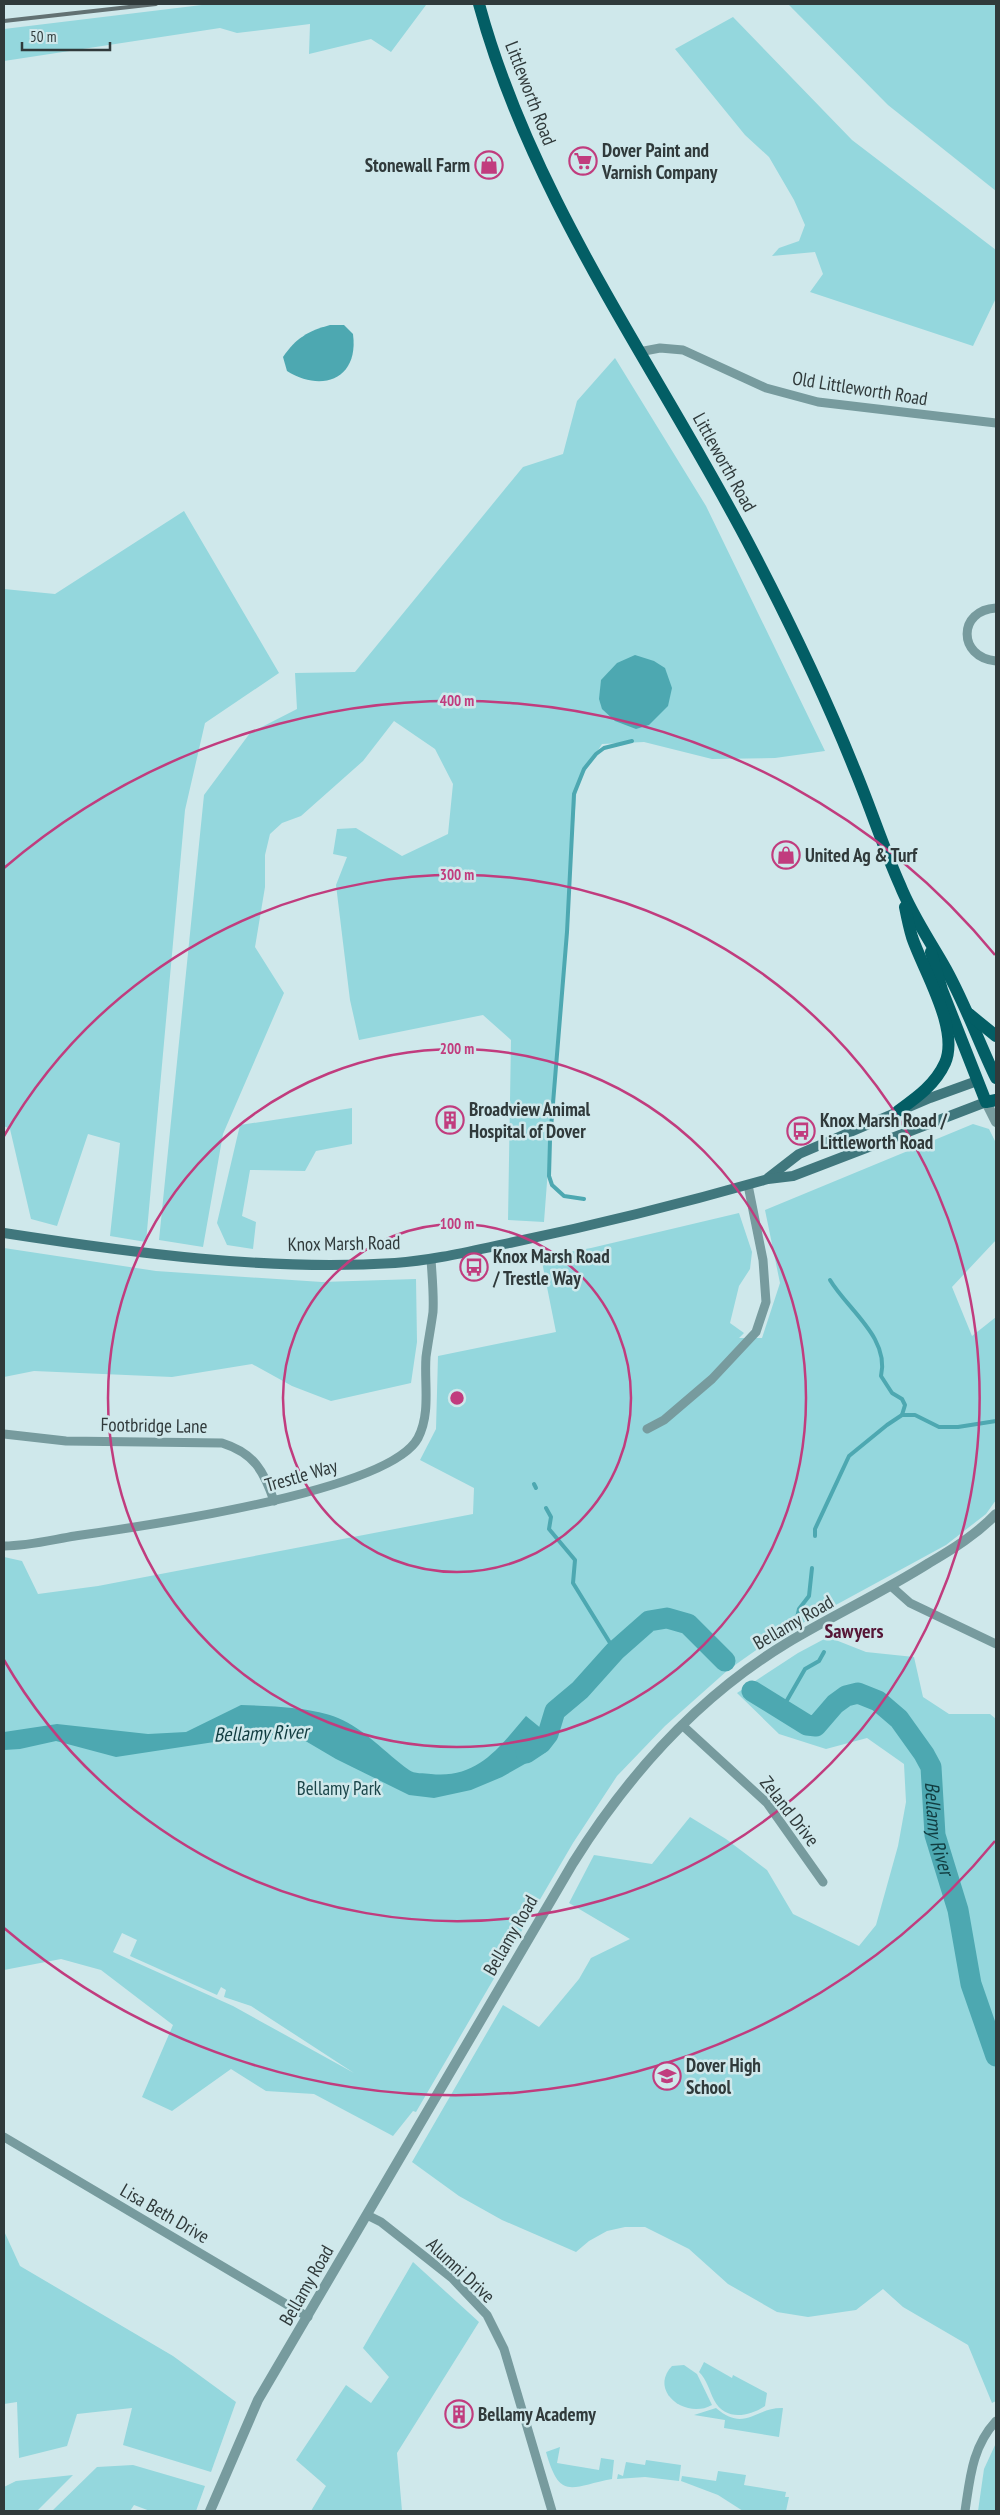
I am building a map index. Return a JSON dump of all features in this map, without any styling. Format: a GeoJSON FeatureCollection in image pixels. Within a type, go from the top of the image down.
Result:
{"type":"FeatureCollection","features":[{"type":"Feature","properties":{"kind":"main road","name":"Littleworth Road"},"geometry":{"type":"LineString","coordinates":[[480,9],[505,82],[542,173],[600,284],[745,537],[792,628],[853,764],[901,888],[929,944],[943,965],[996,1077]]}},
{"type":"Feature","properties":{"kind":"main road"},"geometry":{"type":"LineString","coordinates":[[898,1112],[932,1084],[943,1068],[948,1053],[947,1030],[938,1001],[912,937],[901,888]]}},
{"type":"Feature","properties":{"kind":"main road","name":"Littleworth Road"},"geometry":{"type":"LineString","coordinates":[[929,944],[936,970],[977,1081],[991,1101]]}},
{"type":"Feature","properties":{"kind":"main road"},"geometry":{"type":"LineString","coordinates":[[964,1009],[996,1036]]}},
{"type":"Feature","properties":{"kind":"main road","name":"Knox Marsh Road"},"geometry":{"type":"LineString","coordinates":[[768,1179],[799,1154],[977,1081],[996,1077]]}},
{"type":"Feature","properties":{"kind":"main road","name":"Knox Marsh Road"},"geometry":{"type":"LineString","coordinates":[[4,1233],[152,1254],[270,1262],[352,1264],[431,1259],[601,1224],[768,1179],[793,1176],[882,1140],[991,1101]]}},
{"type":"Feature","properties":{"kind":"street","name":"Old Littleworth Road"},"geometry":{"type":"LineString","coordinates":[[639,352],[660,348],[683,350],[766,388],[818,402],[996,423]]}},
{"type":"Feature","properties":{"kind":"street"},"geometry":{"type":"LineString","coordinates":[[996,608],[987,609],[976,615],[967,634],[968,644],[972,650],[979,656],[996,661]]}},
{"type":"Feature","properties":{"kind":"street"},"geometry":{"type":"LineString","coordinates":[[991,1101],[996,1122]]}},
{"type":"Feature","properties":{"kind":"street"},"geometry":{"type":"LineString","coordinates":[[647,1429],[664,1420],[712,1378],[756,1332],[766,1302],[762,1260],[748,1185]]}},
{"type":"Feature","properties":{"kind":"street","name":"Trestle Way"},"geometry":{"type":"LineString","coordinates":[[4,1546],[24,1546],[111,1532],[274,1501],[387,1464],[410,1450],[418,1438],[425,1411],[426,1356],[432,1314],[431,1259]]}},
{"type":"Feature","properties":{"kind":"street","name":"Footbridge Lane"},"geometry":{"type":"LineString","coordinates":[[4,1434],[66,1441],[222,1443],[236,1448],[255,1462],[262,1472],[274,1501]]}},
{"type":"Feature","properties":{"kind":"street","name":"Bellamy Road"},"geometry":{"type":"LineString","coordinates":[[210,2511],[258,2400],[596,1826],[644,1764],[682,1724],[724,1686],[771,1654],[892,1587],[954,1548],[996,1514]]}},
{"type":"Feature","properties":{"kind":"street"},"geometry":{"type":"LineString","coordinates":[[892,1587],[910,1603],[996,1644]]}},
{"type":"Feature","properties":{"kind":"street","name":"Zeland Drive"},"geometry":{"type":"LineString","coordinates":[[682,1724],[767,1803],[823,1882]]}},
{"type":"Feature","properties":{"kind":"street","name":"Lisa Beth Drive"},"geometry":{"type":"LineString","coordinates":[[4,2137],[308,2316]]}},
{"type":"Feature","properties":{"kind":"street","name":"Alumni Drive"},"geometry":{"type":"LineString","coordinates":[[367,2215],[381,2222],[452,2278],[487,2315],[504,2349],[552,2511]]}},
{"type":"Feature","properties":{"kind":"street"},"geometry":{"type":"LineString","coordinates":[[966,2511],[974,2458],[982,2439],[996,2421]]}},
{"type":"Feature","properties":{"kind":"green space"},"geometry":{"type":"Polygon","coordinates":[[[210,4],[426,5],[391,52],[371,39],[309,54],[310,24],[237,33],[220,28],[4,61],[4,29],[210,4]]]}},
{"type":"Feature","properties":{"kind":"green space"},"geometry":{"type":"Polygon","coordinates":[[[788,4],[996,4],[996,191],[888,105],[788,4]]]}},
{"type":"Feature","properties":{"kind":"green space"},"geometry":{"type":"Polygon","coordinates":[[[733,17],[852,140],[996,250],[996,298],[973,346],[810,292],[823,274],[815,252],[772,256],[779,248],[799,241],[805,225],[794,200],[769,157],[745,135],[675,49],[733,17]]]}},
{"type":"Feature","properties":{"kind":"green space"},"geometry":{"type":"Polygon","coordinates":[[[615,358],[706,506],[825,751],[775,758],[712,759],[644,742],[602,744],[577,784],[544,1222],[508,1220],[511,1040],[483,1015],[359,1040],[350,1000],[336,885],[347,857],[333,854],[337,829],[356,828],[402,856],[448,834],[453,784],[435,749],[394,721],[363,761],[301,816],[282,823],[270,834],[265,855],[265,887],[255,947],[284,993],[223,1134],[203,1247],[159,1240],[204,795],[250,733],[297,709],[295,673],[355,672],[523,467],[563,454],[577,401],[615,358]]]}},
{"type":"Feature","properties":{"kind":"green space"},"geometry":{"type":"Polygon","coordinates":[[[184,511],[279,673],[205,723],[185,810],[146,1242],[110,1236],[120,1143],[88,1134],[57,1226],[31,1219],[10,1129],[4,1126],[4,589],[55,594],[184,511]]]}},
{"type":"Feature","properties":{"kind":"green space"},"geometry":{"type":"Polygon","coordinates":[[[352,1108],[352,1144],[316,1151],[305,1171],[250,1170],[242,1216],[256,1222],[253,1249],[227,1245],[217,1223],[240,1125],[352,1108]]]}},
{"type":"Feature","properties":{"kind":"green space","name":"Bellamy Park"},"geometry":{"type":"Polygon","coordinates":[[[973,1124],[989,1129],[996,1143],[996,1240],[952,1287],[972,1336],[996,1317],[996,1500],[986,1514],[946,1545],[766,1643],[728,1670],[665,1726],[617,1776],[573,1843],[416,2112],[413,2111],[393,2136],[314,2094],[266,2091],[231,2069],[172,2111],[142,2097],[173,2025],[101,1970],[61,1959],[4,1970],[4,1557],[22,1561],[38,1594],[98,1586],[473,1514],[474,1488],[420,1460],[436,1429],[438,1356],[556,1332],[541,1257],[591,1248],[739,1213],[752,1252],[750,1269],[739,1286],[730,1323],[744,1333],[739,1338],[762,1338],[780,1283],[765,1210],[973,1124]],[[122,1933],[113,1952],[233,2006],[354,2073],[251,2006],[224,1997],[226,1990],[221,1987],[217,1995],[130,1956],[137,1940],[122,1933]]]}},
{"type":"Feature","properties":{"kind":"green space"},"geometry":{"type":"Polygon","coordinates":[[[4,1248],[156,1271],[322,1282],[416,1279],[417,1342],[411,1383],[331,1401],[292,1386],[252,1364],[172,1377],[34,1371],[4,1377],[4,1248]]]}},
{"type":"Feature","properties":{"kind":"green space"},"geometry":{"type":"Polygon","coordinates":[[[828,1637],[866,1652],[914,1657],[923,1697],[949,1714],[990,1714],[996,1719],[996,2401],[992,2403],[968,2345],[903,2307],[883,2289],[856,2310],[808,2317],[777,2312],[728,2284],[689,2249],[645,2227],[625,2227],[607,2231],[589,2241],[576,2252],[502,2220],[459,2196],[412,2162],[503,2005],[539,2027],[579,1979],[591,1958],[630,1939],[569,1903],[594,1855],[652,1864],[690,1817],[726,1839],[767,1870],[793,1914],[859,1946],[876,1925],[898,1846],[906,1802],[904,1764],[867,1738],[826,1749],[779,1734],[737,1693],[798,1653],[828,1637]]]}},
{"type":"Feature","properties":{"kind":"green space"},"geometry":{"type":"Polygon","coordinates":[[[4,2231],[20,2266],[173,2356],[236,2402],[211,2472],[123,2445],[132,2408],[77,2414],[67,2446],[19,2458],[17,2402],[4,2404],[4,2231]]]}},
{"type":"Feature","properties":{"kind":"green space"},"geometry":{"type":"Polygon","coordinates":[[[413,2262],[479,2322],[397,2453],[402,2511],[311,2511],[326,2486],[296,2460],[346,2385],[371,2403],[389,2377],[363,2348],[413,2262]]]}},
{"type":"Feature","properties":{"kind":"green space"},"geometry":{"type":"Polygon","coordinates":[[[704,2362],[732,2378],[733,2375],[767,2393],[765,2406],[751,2413],[737,2415],[724,2411],[714,2400],[699,2372],[704,2362]]]}},
{"type":"Feature","properties":{"kind":"green space"},"geometry":{"type":"Polygon","coordinates":[[[684,2365],[697,2374],[712,2405],[702,2409],[691,2409],[673,2400],[667,2393],[664,2385],[666,2375],[672,2366],[684,2365]]]}},
{"type":"Feature","properties":{"kind":"green space"},"geometry":{"type":"Polygon","coordinates":[[[716,2408],[726,2415],[743,2419],[765,2411],[783,2408],[779,2437],[724,2428],[725,2420],[694,2415],[716,2408]]]}},
{"type":"Feature","properties":{"kind":"green space"},"geometry":{"type":"Polygon","coordinates":[[[996,2443],[996,2511],[978,2511],[984,2469],[996,2443]]]}},
{"type":"Feature","properties":{"kind":"green space"},"geometry":{"type":"Polygon","coordinates":[[[560,2447],[557,2463],[599,2470],[601,2458],[614,2460],[612,2479],[576,2487],[568,2487],[562,2484],[556,2478],[551,2468],[546,2452],[560,2447]]]}},
{"type":"Feature","properties":{"kind":"green space"},"geometry":{"type":"Polygon","coordinates":[[[646,2460],[681,2465],[679,2481],[645,2477],[617,2479],[618,2474],[623,2476],[626,2462],[645,2465],[646,2460]]]}},
{"type":"Feature","properties":{"kind":"green space"},"geometry":{"type":"Polygon","coordinates":[[[133,2465],[205,2486],[196,2511],[150,2511],[134,2505],[130,2511],[52,2511],[97,2467],[133,2465]]]}},
{"type":"Feature","properties":{"kind":"green space"},"geometry":{"type":"Polygon","coordinates":[[[718,2471],[746,2475],[744,2485],[786,2492],[785,2497],[789,2497],[786,2511],[743,2511],[718,2495],[681,2481],[682,2476],[716,2481],[718,2471]]]}},
{"type":"Feature","properties":{"kind":"green space"},"geometry":{"type":"Polygon","coordinates":[[[73,2475],[37,2511],[4,2511],[4,2487],[16,2481],[73,2475]]]}},
{"type":"Feature","properties":{"kind":"water"},"geometry":{"type":"Polygon","coordinates":[[[330,325],[344,325],[353,334],[353,349],[350,362],[344,371],[335,378],[325,381],[313,381],[300,378],[287,371],[283,357],[293,345],[309,333],[330,325]]]}},
{"type":"Feature","properties":{"kind":"water"},"geometry":{"type":"Polygon","coordinates":[[[635,655],[654,661],[665,668],[672,688],[668,706],[649,725],[636,729],[615,721],[602,709],[599,699],[601,680],[617,663],[635,655]]]}},
{"type":"Feature","properties":{"kind":"water"},"geometry":{"type":"Polygon","coordinates":[[[241,1705],[303,1709],[328,1714],[357,1728],[409,1770],[416,1773],[447,1774],[461,1772],[474,1766],[496,1750],[526,1716],[548,1734],[546,1752],[502,1777],[471,1790],[434,1798],[409,1795],[336,1759],[297,1736],[287,1734],[247,1737],[116,1757],[56,1741],[20,1749],[4,1750],[4,1732],[57,1724],[148,1734],[186,1732],[241,1705]]]}},
{"type":"Feature","properties":{"kind":"waterway"},"geometry":{"type":"LineString","coordinates":[[584,1199],[564,1196],[552,1185],[549,1176],[550,1140],[567,932],[574,794],[584,769],[596,754],[604,748],[632,741]]}},
{"type":"Feature","properties":{"kind":"waterway"},"geometry":{"type":"LineString","coordinates":[[830,1280],[874,1337],[882,1362],[881,1376],[892,1393],[902,1399],[905,1405],[902,1415]]}},
{"type":"Feature","properties":{"kind":"waterway"},"geometry":{"type":"LineString","coordinates":[[815,1536],[815,1529],[849,1456],[902,1415],[915,1415],[939,1427],[958,1427],[996,1421]]}},
{"type":"Feature","properties":{"kind":"waterway"},"geometry":{"type":"LineString","coordinates":[[534,1484],[536,1488]]}},
{"type":"Feature","properties":{"kind":"waterway"},"geometry":{"type":"LineString","coordinates":[[546,1508],[551,1517],[549,1529],[575,1560],[573,1583],[615,1651]]}},
{"type":"Feature","properties":{"kind":"waterway"},"geometry":{"type":"LineString","coordinates":[[797,1618],[799,1609],[809,1596],[812,1568]]}},
{"type":"Feature","properties":{"kind":"waterway","name":"Bellamy River"},"geometry":{"type":"LineString","coordinates":[[526,1753],[541,1743],[548,1734],[555,1711],[580,1690],[615,1651],[649,1621],[667,1618],[688,1624],[725,1661]]}},
{"type":"Feature","properties":{"kind":"waterway"},"geometry":{"type":"LineString","coordinates":[[782,1709],[805,1669],[819,1661],[824,1652]]}},
{"type":"Feature","properties":{"kind":"waterway","name":"Bellamy River"},"geometry":{"type":"LineString","coordinates":[[752,1691],[807,1725],[816,1726],[835,1704],[846,1696],[858,1693],[878,1701],[899,1719],[924,1754],[931,1767],[935,1835],[958,1910],[971,1984],[996,2056]]}},
{"type":"Feature","properties":{"kind":"railway"},"geometry":{"type":"LineString","coordinates":[[4,21],[156,4]]}},
{"type":"Feature","properties":{"kind":"place","name":"Dover Paint and Varnish Company"},"geometry":{"type":"Point","coordinates":[583,161]}},
{"type":"Feature","properties":{"kind":"place","name":"Stonewall Farm"},"geometry":{"type":"Point","coordinates":[489,165]}},
{"type":"Feature","properties":{"kind":"place","name":"United Ag & Turf"},"geometry":{"type":"Point","coordinates":[786,855]}},
{"type":"Feature","properties":{"kind":"place","name":"Broadview Animal Hospital of Dover"},"geometry":{"type":"Point","coordinates":[450,1120]}},
{"type":"Feature","properties":{"kind":"place","name":"Knox Marsh Road / Littleworth Road"},"geometry":{"type":"Point","coordinates":[801,1131]}},
{"type":"Feature","properties":{"kind":"place","name":"Knox Marsh Road / Trestle Way"},"geometry":{"type":"Point","coordinates":[474,1267]}},
{"type":"Feature","properties":{"kind":"place","name":"Dover High School"},"geometry":{"type":"Point","coordinates":[667,2076]}},
{"type":"Feature","properties":{"kind":"place","name":"Bellamy Academy"},"geometry":{"type":"Point","coordinates":[459,2414]}},
{"type":"Feature","properties":{"kind":"district","name":"Sawyers"},"geometry":{"type":"Point","coordinates":[854,1631]}}]}
